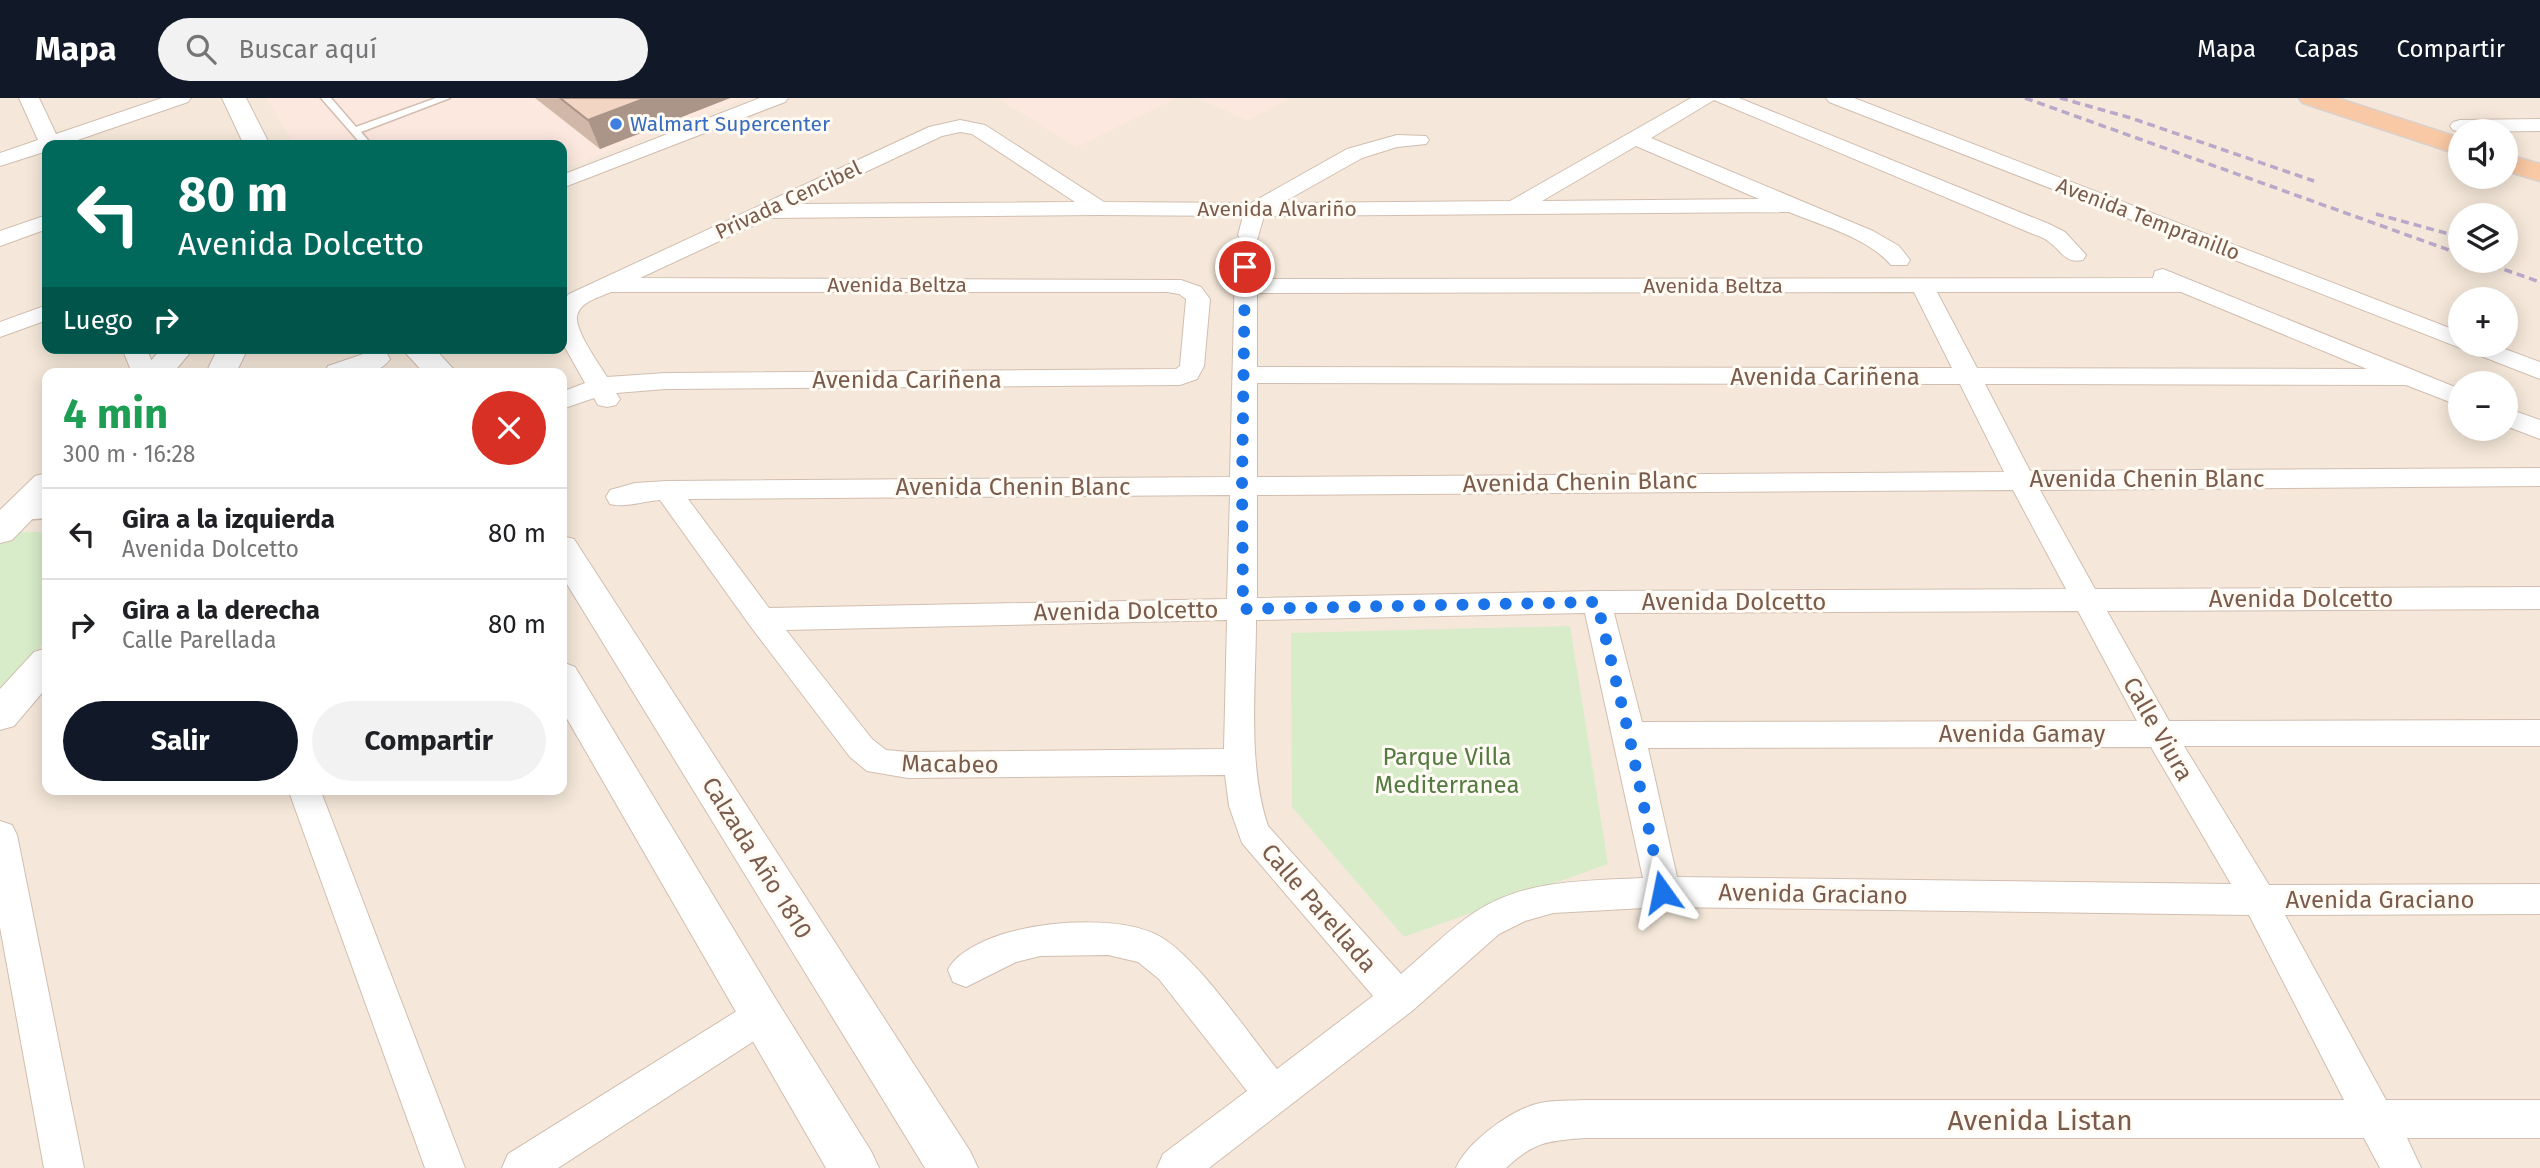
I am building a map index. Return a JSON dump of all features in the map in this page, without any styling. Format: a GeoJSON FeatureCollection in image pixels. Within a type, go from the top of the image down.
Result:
{"type":"FeatureCollection","features":[{"type":"Feature","properties":{"kind":"highway"},"geometry":{"type":"LineString","coordinates":[[2312,98],[2448,131]]}},
{"type":"Feature","properties":{"kind":"highway"},"geometry":{"type":"LineString","coordinates":[[2368,98],[2448,129]]}},
{"type":"Feature","properties":{"kind":"highway"},"geometry":{"type":"LineString","coordinates":[[2518,145],[2540,152]]}},
{"type":"Feature","properties":{"kind":"highway"},"geometry":{"type":"LineString","coordinates":[[2518,166],[2540,173]]}},
{"type":"Feature","properties":{"kind":"street"},"geometry":{"type":"LineString","coordinates":[[29,98],[48,140]]}},
{"type":"Feature","properties":{"kind":"street"},"geometry":{"type":"LineString","coordinates":[[61,140],[181,98]]}},
{"type":"Feature","properties":{"kind":"street"},"geometry":{"type":"LineString","coordinates":[[234,98],[255,140]]}},
{"type":"Feature","properties":{"kind":"street"},"geometry":{"type":"LineString","coordinates":[[567,180],[778,98]]}},
{"type":"Feature","properties":{"kind":"street"},"geometry":{"type":"LineString","coordinates":[[1516,207],[1705,98]]}},
{"type":"Feature","properties":{"kind":"street"},"geometry":{"type":"LineString","coordinates":[[1722,98],[2041,229],[2057,237],[2075,255]]}},
{"type":"Feature","properties":{"kind":"street","name":"Avenida Tempranillo"},"geometry":{"type":"LineString","coordinates":[[1836,98],[2448,335]]}},
{"type":"Feature","properties":{"kind":"street"},"geometry":{"type":"LineString","coordinates":[[2518,128],[2540,125]]}},
{"type":"Feature","properties":{"kind":"street","name":"Privada Cencibel"},"geometry":{"type":"LineString","coordinates":[[567,310],[577,299],[604,285],[936,131],[960,126],[987,133],[1099,208]]}},
{"type":"Feature","properties":{"kind":"street"},"geometry":{"type":"LineString","coordinates":[[1636,139],[1865,236],[1891,251],[1899,260]]}},
{"type":"Feature","properties":{"kind":"street"},"geometry":{"type":"LineString","coordinates":[[1248,235],[1255,210],[1363,149],[1393,140],[1419,140]]}},
{"type":"Feature","properties":{"kind":"street"},"geometry":{"type":"LineString","coordinates":[[0,160],[42,147]]}},
{"type":"Feature","properties":{"kind":"street","name":"Avenida Alvariño"},"geometry":{"type":"LineString","coordinates":[[765,211],[1790,205]]}},
{"type":"Feature","properties":{"kind":"street"},"geometry":{"type":"LineString","coordinates":[[0,239],[42,224]]}},
{"type":"Feature","properties":{"kind":"street","name":"Avenida Tempranillo"},"geometry":{"type":"LineString","coordinates":[[2148,270],[2448,393]]}},
{"type":"Feature","properties":{"kind":"street","name":"Avenida Beltza"},"geometry":{"type":"LineString","coordinates":[[1246,276],[1922,286],[2181,285]]}},
{"type":"Feature","properties":{"kind":"street","name":"Calle Parellada"},"geometry":{"type":"LineString","coordinates":[[1246,276],[1240,762],[1245,806],[1254,834],[1399,999]]}},
{"type":"Feature","properties":{"kind":"street","name":"Avenida Beltza"},"geometry":{"type":"LineString","coordinates":[[604,285],[1167,285],[1190,290],[1198,299],[1192,366],[1188,373],[1180,377]]}},
{"type":"Feature","properties":{"kind":"street","name":"Calle Viura"},"geometry":{"type":"LineString","coordinates":[[1922,286],[2086,599],[2159,733],[2259,900],[2402,1168]]}},
{"type":"Feature","properties":{"kind":"street"},"geometry":{"type":"LineString","coordinates":[[0,330],[42,314]]}},
{"type":"Feature","properties":{"kind":"street","name":"Privada Cencibel"},"geometry":{"type":"LineString","coordinates":[[567,330],[603,393]]}},
{"type":"Feature","properties":{"kind":"street"},"geometry":{"type":"LineString","coordinates":[[160,368],[173,354]]}},
{"type":"Feature","properties":{"kind":"street"},"geometry":{"type":"LineString","coordinates":[[422,354],[437,368]]}},
{"type":"Feature","properties":{"kind":"street"},"geometry":{"type":"LineString","coordinates":[[2503,357],[2540,371]]}},
{"type":"Feature","properties":{"kind":"street"},"geometry":{"type":"LineString","coordinates":[[353,368],[376,360]]}},
{"type":"Feature","properties":{"kind":"street","name":"Avenida Cariñena"},"geometry":{"type":"LineString","coordinates":[[1244,375],[2407,377]]}},
{"type":"Feature","properties":{"kind":"street","name":"Avenida Cariñena"},"geometry":{"type":"LineString","coordinates":[[567,400],[635,383],[716,380],[1180,377]]}},
{"type":"Feature","properties":{"kind":"street","name":"Avenida Cariñena"},"geometry":{"type":"LineString","coordinates":[[567,416],[603,393]]}},
{"type":"Feature","properties":{"kind":"street"},"geometry":{"type":"LineString","coordinates":[[2518,421],[2540,430]]}},
{"type":"Feature","properties":{"kind":"street","name":"Avenida Chenin Blanc"},"geometry":{"type":"LineString","coordinates":[[620,497],[635,492],[667,490],[2540,477]]}},
{"type":"Feature","properties":{"kind":"street","name":"Macabeo"},"geometry":{"type":"LineString","coordinates":[[667,490],[761,619],[861,748],[878,761],[908,765],[1240,762]]}},
{"type":"Feature","properties":{"kind":"street"},"geometry":{"type":"LineString","coordinates":[[21,520],[42,491]]}},
{"type":"Feature","properties":{"kind":"street","name":"Calzada Año 1810"},"geometry":{"type":"LineString","coordinates":[[567,556],[953,1168]]}},
{"type":"Feature","properties":{"kind":"street","name":"Avenida Dolcetto"},"geometry":{"type":"LineString","coordinates":[[761,619],[1597,602],[2540,598]]}},
{"type":"Feature","properties":{"kind":"street"},"geometry":{"type":"LineString","coordinates":[[1597,602],[1629,735],[1662,892]]}},
{"type":"Feature","properties":{"kind":"street"},"geometry":{"type":"LineString","coordinates":[[0,715],[42,668]]}},
{"type":"Feature","properties":{"kind":"street"},"geometry":{"type":"LineString","coordinates":[[567,686],[761,1016],[854,1168]]}},
{"type":"Feature","properties":{"kind":"street","name":"Avenida Gamay"},"geometry":{"type":"LineString","coordinates":[[1629,735],[2540,733]]}},
{"type":"Feature","properties":{"kind":"street"},"geometry":{"type":"LineString","coordinates":[[306,795],[445,1168]]}},
{"type":"Feature","properties":{"kind":"street"},"geometry":{"type":"LineString","coordinates":[[0,835],[64,1168]]}},
{"type":"Feature","properties":{"kind":"street","name":"Avenida Graciano"},"geometry":{"type":"LineString","coordinates":[[1177,1168],[1399,999],[1487,923],[1518,906],[1553,898],[1662,892],[2259,900],[2540,899]]}},
{"type":"Feature","properties":{"kind":"street"},"geometry":{"type":"LineString","coordinates":[[966,970],[1009,948],[1040,940],[1108,939],[1147,948],[1172,968],[1273,1094]]}},
{"type":"Feature","properties":{"kind":"street"},"geometry":{"type":"LineString","coordinates":[[522,1168],[761,1016]]}},
{"type":"Feature","properties":{"kind":"street","name":"Avenida Listan"},"geometry":{"type":"LineString","coordinates":[[1476,1168],[1504,1143],[1540,1122],[1584,1119],[2540,1119]]}},
{"type":"Feature","properties":{"kind":"lane"},"geometry":{"type":"LineString","coordinates":[[326,98],[362,140]]}},
{"type":"Feature","properties":{"kind":"lane"},"geometry":{"type":"LineString","coordinates":[[354,131],[445,98]]}},
{"type":"Feature","properties":{"kind":"shaded area"},"geometry":{"type":"Polygon","coordinates":[[[0,98],[2540,98],[2540,1168],[0,1168],[0,98]]]}},
{"type":"Feature","properties":{"kind":"shaded area"},"geometry":{"type":"Polygon","coordinates":[[[267,98],[745,98],[567,167],[567,140],[291,140],[267,98]]]}},
{"type":"Feature","properties":{"kind":"shaded area"},"geometry":{"type":"Polygon","coordinates":[[[997,98],[1176,98],[1077,147],[997,98]]]}},
{"type":"Feature","properties":{"kind":"shaded area"},"geometry":{"type":"Polygon","coordinates":[[[1197,98],[1291,98],[1248,120],[1197,98]]]}},
{"type":"Feature","properties":{"kind":"green space"},"geometry":{"type":"Polygon","coordinates":[[[13,532],[42,532],[42,645],[0,689],[0,545],[13,532]]]}},
{"type":"Feature","properties":{"kind":"green space","name":"Parque Villa Mediterranea"},"geometry":{"type":"Polygon","coordinates":[[[1570,626],[1608,864],[1404,937],[1292,807],[1291,633],[1570,626]]]}},
{"type":"Feature","properties":{"kind":"building"},"geometry":{"type":"Polygon","coordinates":[[[560,98],[646,98],[588,120],[560,98]]]}},
{"type":"Feature","properties":{"kind":"railway"},"geometry":{"type":"LineString","coordinates":[[2025,98],[2448,250]]}},
{"type":"Feature","properties":{"kind":"railway"},"geometry":{"type":"LineString","coordinates":[[2060,98],[2131,118],[2314,181]]}},
{"type":"Feature","properties":{"kind":"railway"},"geometry":{"type":"LineString","coordinates":[[2376,214],[2448,234]]}},
{"type":"Feature","properties":{"kind":"railway"},"geometry":{"type":"LineString","coordinates":[[2514,273],[2540,282]]}},
{"type":"Feature","properties":{"kind":"place","name":"Walmart Supercenter"},"geometry":{"type":"Point","coordinates":[616,124]}},
{"type":"Feature","properties":{"kind":"route"},"geometry":{"type":"LineString","coordinates":[[1245,267],[1243,609],[1597,602],[1629,735],[1662,892]]}}]}
